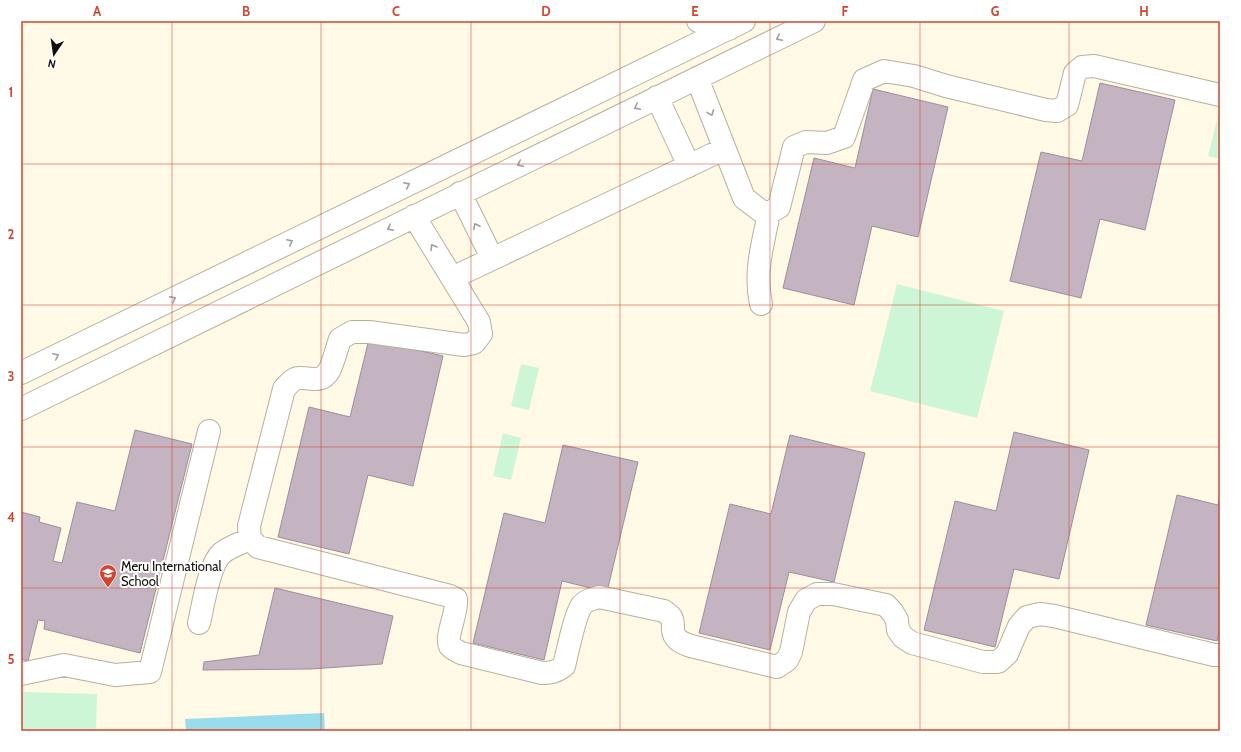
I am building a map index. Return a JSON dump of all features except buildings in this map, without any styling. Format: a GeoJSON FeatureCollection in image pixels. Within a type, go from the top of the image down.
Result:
{"type":"FeatureCollection","features":[{"type":"Feature","properties":{"kind":"street"},"geometry":{"type":"LineString","coordinates":[[698,21],[736,25]]}},
{"type":"Feature","properties":{"kind":"street"},"geometry":{"type":"LineString","coordinates":[[21,409],[814,21]]}},
{"type":"Feature","properties":{"kind":"street"},"geometry":{"type":"LineString","coordinates":[[21,373],[736,25]]}},
{"type":"Feature","properties":{"kind":"street"},"geometry":{"type":"LineString","coordinates":[[697,78],[744,198],[761,211],[769,213],[779,207],[794,147],[806,142],[827,143],[844,137],[864,80],[884,71],[914,76],[946,86],[1046,110],[1057,111],[1067,105],[1075,73],[1082,66],[1094,66],[1220,95]]}},
{"type":"Feature","properties":{"kind":"street"},"geometry":{"type":"LineString","coordinates":[[657,97],[689,166]]}},
{"type":"Feature","properties":{"kind":"street"},"geometry":{"type":"LineString","coordinates":[[452,278],[724,149]]}},
{"type":"Feature","properties":{"kind":"street"},"geometry":{"type":"LineString","coordinates":[[460,193],[492,258]]}},
{"type":"Feature","properties":{"kind":"street"},"geometry":{"type":"LineString","coordinates":[[761,304],[758,291],[758,268],[769,213]]}},
{"type":"Feature","properties":{"kind":"street"},"geometry":{"type":"LineString","coordinates":[[414,216],[479,322],[481,334],[474,343],[464,345],[370,332],[352,332],[340,338],[330,368],[326,375],[318,380],[298,378],[290,382],[284,389],[249,526],[250,539],[258,548],[450,596],[456,599],[457,606],[449,638],[449,644],[453,649],[542,673],[552,673],[564,666],[578,614],[582,605],[589,600],[598,597],[664,611],[671,616],[673,622],[672,630],[675,637],[681,642],[777,667],[787,660],[791,652],[799,612],[806,600],[817,594],[833,594],[886,605],[893,613],[898,630],[903,637],[912,643],[983,662],[998,662],[1007,654],[1019,626],[1027,617],[1040,614],[1054,616],[1214,655],[1220,655]]}},
{"type":"Feature","properties":{"kind":"street"},"geometry":{"type":"LineString","coordinates":[[21,674],[64,666],[115,674],[150,672],[209,431]]}},
{"type":"Feature","properties":{"kind":"street"},"geometry":{"type":"LineString","coordinates":[[200,623],[208,585],[215,563],[222,553],[250,539]]}},
{"type":"Feature","properties":{"kind":"green space"},"geometry":{"type":"Polygon","coordinates":[[[1218,116],[1220,116],[1220,159],[1208,156],[1218,116]]]}},
{"type":"Feature","properties":{"kind":"green space"},"geometry":{"type":"Polygon","coordinates":[[[897,284],[1004,311],[977,418],[870,391],[897,284]]]}},
{"type":"Feature","properties":{"kind":"green space"},"geometry":{"type":"Polygon","coordinates":[[[521,364],[539,368],[529,410],[511,406],[521,364]]]}},
{"type":"Feature","properties":{"kind":"green space"},"geometry":{"type":"Polygon","coordinates":[[[503,433],[521,438],[511,480],[493,476],[503,433]]]}},
{"type":"Feature","properties":{"kind":"green space"},"geometry":{"type":"Polygon","coordinates":[[[21,692],[97,694],[96,731],[21,731],[21,692]]]}},
{"type":"Feature","properties":{"kind":"water"},"geometry":{"type":"Polygon","coordinates":[[[324,713],[325,731],[186,731],[185,719],[324,713]]]}},
{"type":"Feature","properties":{"kind":"place","name":"Meru International School"},"geometry":{"type":"Point","coordinates":[108,588]}}]}
